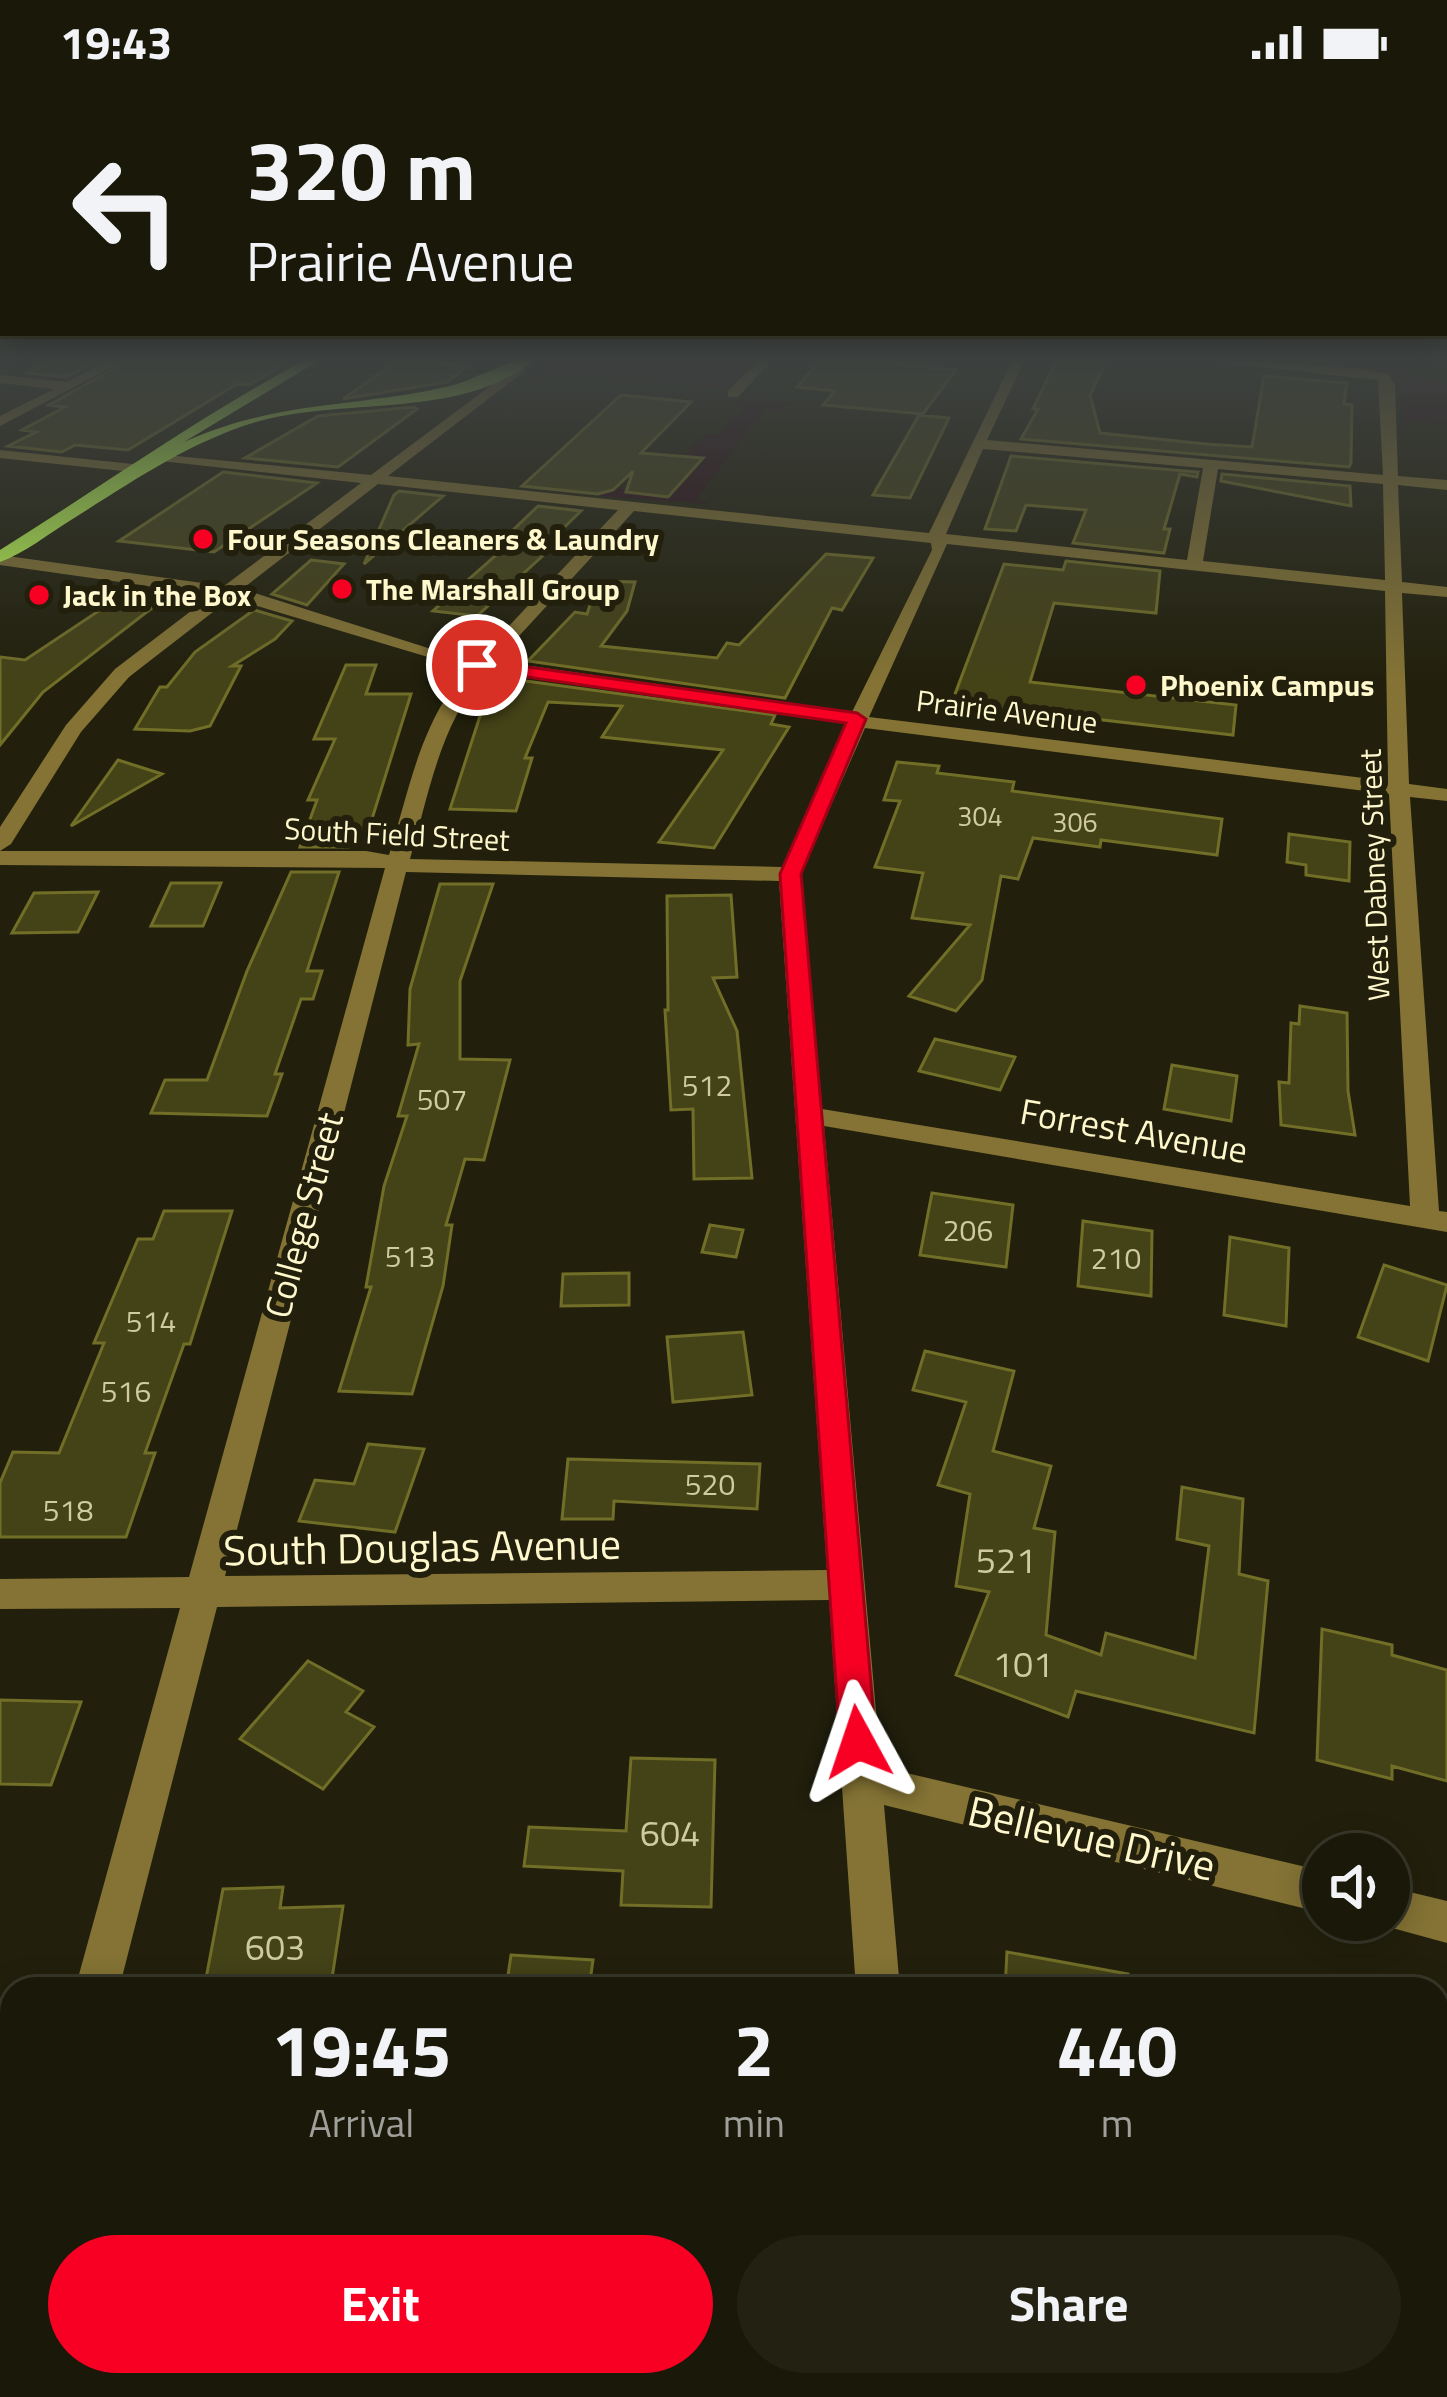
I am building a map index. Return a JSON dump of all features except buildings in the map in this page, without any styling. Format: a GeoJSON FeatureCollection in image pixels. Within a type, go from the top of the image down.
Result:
{"type":"FeatureCollection","features":[{"type":"Feature","properties":{"kind":"main road"},"geometry":{"type":"LineString","coordinates":[[0,558],[149,465]]}},
{"type":"Feature","properties":{"kind":"street"},"geometry":{"type":"LineString","coordinates":[[104,465],[142,469]]}},
{"type":"Feature","properties":{"kind":"street"},"geometry":{"type":"LineString","coordinates":[[230,465],[1447,592]]}},
{"type":"Feature","properties":{"kind":"street"},"geometry":{"type":"LineString","coordinates":[[0,844],[74,728],[122,673],[388,465]]}},
{"type":"Feature","properties":{"kind":"street"},"geometry":{"type":"LineString","coordinates":[[877,1977],[790,874],[857,719],[940,550],[937,530],[968,465]]}},
{"type":"Feature","properties":{"kind":"street"},"geometry":{"type":"LineString","coordinates":[[1194,566],[1211,465]]}},
{"type":"Feature","properties":{"kind":"street"},"geometry":{"type":"LineString","coordinates":[[1221,465],[1447,485]]}},
{"type":"Feature","properties":{"kind":"street","name":"West Dabney Street"},"geometry":{"type":"LineString","coordinates":[[1390,465],[1400,789],[1436,1220]]}},
{"type":"Feature","properties":{"kind":"street","name":"College Street"},"geometry":{"type":"LineString","coordinates":[[100,1977],[397,864],[436,735],[454,694],[477,665],[631,506]]}},
{"type":"Feature","properties":{"kind":"street","name":"Prairie Avenue"},"geometry":{"type":"LineString","coordinates":[[0,558],[278,601],[421,654],[477,665],[876,725],[1447,795]]}},
{"type":"Feature","properties":{"kind":"street","name":"South Field Street"},"geometry":{"type":"LineString","coordinates":[[0,858],[366,858],[421,868],[790,874]]}},
{"type":"Feature","properties":{"kind":"street","name":"Forrest Avenue"},"geometry":{"type":"LineString","coordinates":[[808,1115],[1436,1220]]}},
{"type":"Feature","properties":{"kind":"street","name":"South Douglas Avenue"},"geometry":{"type":"LineString","coordinates":[[0,1594],[846,1585]]}},
{"type":"Feature","properties":{"kind":"street","name":"Bellevue Drive"},"geometry":{"type":"LineString","coordinates":[[861,1781],[1302,1887]]}},
{"type":"Feature","properties":{"kind":"street"},"geometry":{"type":"LineString","coordinates":[[1410,1913],[1447,1922]]}},
{"type":"Feature","properties":{"kind":"shaded area"},"geometry":{"type":"Polygon","coordinates":[[[699,465],[722,465],[697,498],[708,504],[598,496],[607,487],[660,495],[679,486],[699,465]]]}},
{"type":"Feature","properties":{"kind":"place","name":"Four Seasons Cleaners & Laundry"},"geometry":{"type":"Point","coordinates":[203,539]}},
{"type":"Feature","properties":{"kind":"place","name":"The Marshall Group"},"geometry":{"type":"Point","coordinates":[342,589]}},
{"type":"Feature","properties":{"kind":"place","name":"Jack in the Box"},"geometry":{"type":"Point","coordinates":[39,595]}},
{"type":"Feature","properties":{"kind":"place","name":"Phoenix Campus"},"geometry":{"type":"Point","coordinates":[1136,685]}},
{"type":"Feature","properties":{"kind":"route"},"geometry":{"type":"LineString","coordinates":[[477,665],[836,712],[857,719],[790,874],[858,1742]]}}]}
